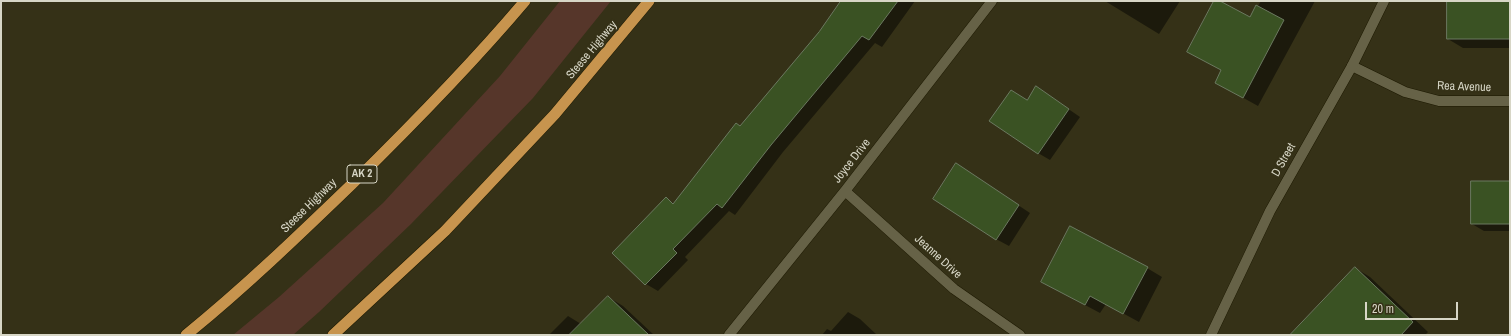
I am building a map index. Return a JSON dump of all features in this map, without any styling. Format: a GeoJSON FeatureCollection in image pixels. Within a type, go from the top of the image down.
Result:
{"type":"FeatureCollection","features":[{"type":"Feature","properties":{"kind":"highway","name":"Steese Highway"},"geometry":{"type":"LineString","coordinates":[[186,335],[220,308],[303,231],[373,163],[497,34],[525,1]]}},
{"type":"Feature","properties":{"kind":"highway","name":"Steese Highway"},"geometry":{"type":"LineString","coordinates":[[333,335],[445,231],[555,114],[649,1]]}},
{"type":"Feature","properties":{"kind":"street","name":"Joyce Drive"},"geometry":{"type":"LineString","coordinates":[[729,335],[845,191],[992,1]]}},
{"type":"Feature","properties":{"kind":"street","name":"D Street"},"geometry":{"type":"LineString","coordinates":[[1211,335],[1270,211],[1352,66],[1384,1]]}},
{"type":"Feature","properties":{"kind":"street","name":"Rea Avenue"},"geometry":{"type":"LineString","coordinates":[[1352,66],[1405,92],[1439,101],[1510,101]]}},
{"type":"Feature","properties":{"kind":"street","name":"Jeanne Drive"},"geometry":{"type":"LineString","coordinates":[[845,191],[954,289],[1020,335]]}},
{"type":"Feature","properties":{"kind":"shaded area"},"geometry":{"type":"Polygon","coordinates":[[[560,1],[611,1],[533,98],[411,224],[293,335],[233,335],[279,297],[383,203],[500,76],[560,1]]]}},
{"type":"Feature","properties":{"kind":"building"},"geometry":{"type":"Polygon","coordinates":[[[841,1],[898,1],[869,40],[862,36],[771,145],[722,208],[717,204],[673,249],[677,253],[645,285],[612,253],[666,197],[673,204],[736,123],[740,126],[819,32],[841,1]]]}},
{"type":"Feature","properties":{"kind":"building"},"geometry":{"type":"Polygon","coordinates":[[[1214,1],[1220,1],[1250,17],[1256,5],[1284,20],[1243,98],[1215,83],[1221,70],[1187,52],[1214,1]]]}},
{"type":"Feature","properties":{"kind":"building"},"geometry":{"type":"Polygon","coordinates":[[[1447,1],[1510,1],[1510,39],[1447,39],[1447,1]]]}},
{"type":"Feature","properties":{"kind":"building"},"geometry":{"type":"Polygon","coordinates":[[[1036,86],[1069,109],[1038,154],[989,121],[1011,90],[1027,100],[1036,86]]]}},
{"type":"Feature","properties":{"kind":"building"},"geometry":{"type":"Polygon","coordinates":[[[956,163],[1019,205],[996,240],[933,199],[956,163]]]}},
{"type":"Feature","properties":{"kind":"building"},"geometry":{"type":"Polygon","coordinates":[[[1471,181],[1510,181],[1510,224],[1471,224],[1471,181]]]}},
{"type":"Feature","properties":{"kind":"building"},"geometry":{"type":"Polygon","coordinates":[[[1070,226],[1148,267],[1123,314],[1090,296],[1085,305],[1041,282],[1070,226]]]}},
{"type":"Feature","properties":{"kind":"building"},"geometry":{"type":"Polygon","coordinates":[[[1355,267],[1413,322],[1401,335],[1290,335],[1355,267]]]}},
{"type":"Feature","properties":{"kind":"building"},"geometry":{"type":"Polygon","coordinates":[[[608,296],[649,335],[569,335],[608,296]]]}}]}
